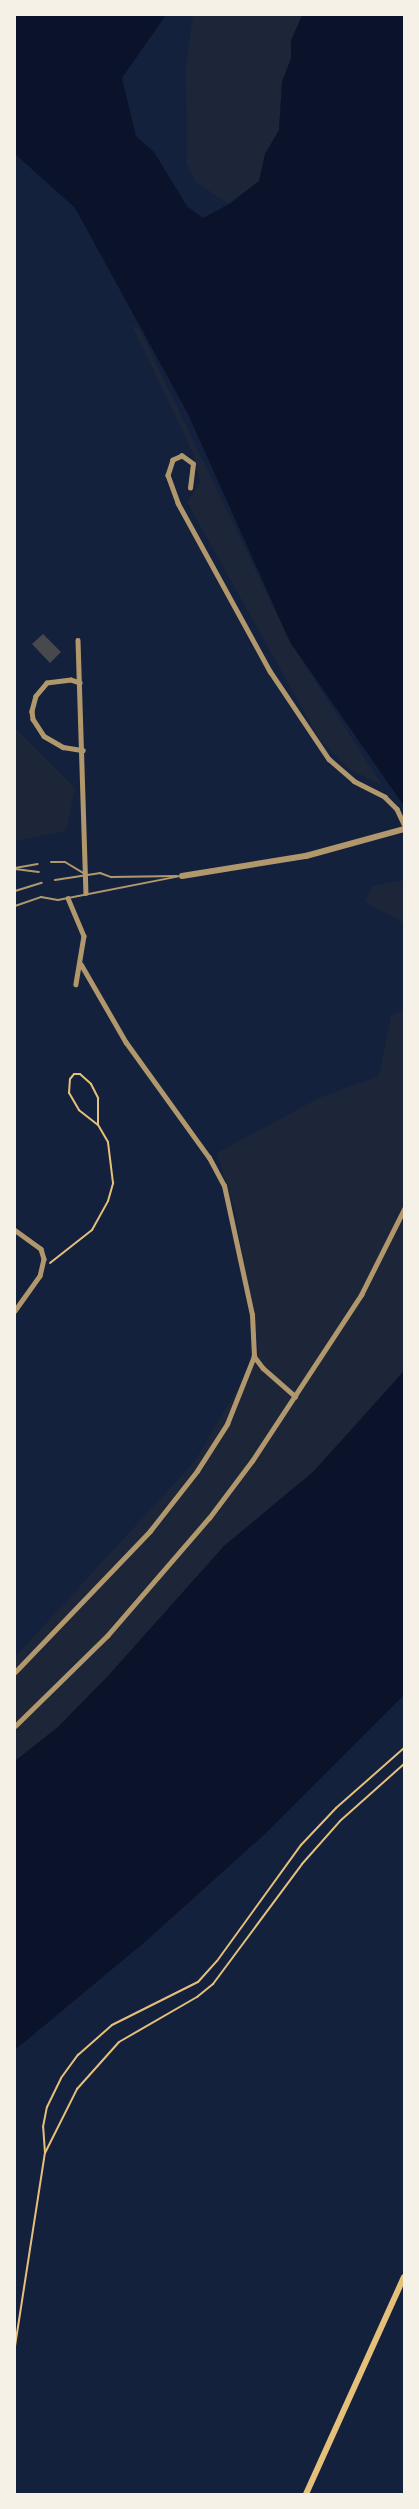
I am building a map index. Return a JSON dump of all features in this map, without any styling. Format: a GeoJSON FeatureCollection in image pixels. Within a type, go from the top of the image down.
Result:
{"type":"FeatureCollection","features":[{"type":"Feature","properties":{"kind":"main road"},"geometry":{"type":"LineString","coordinates":[[306,2494],[401,2292],[404,2277]]}},
{"type":"Feature","properties":{"kind":"street"},"geometry":{"type":"LineString","coordinates":[[190,488],[193,464],[182,456],[173,460],[168,474],[178,503],[270,671],[329,759],[354,781],[385,797],[397,809],[404,824]]}},
{"type":"Feature","properties":{"kind":"street"},"geometry":{"type":"LineString","coordinates":[[78,640],[83,750],[86,893]]}},
{"type":"Feature","properties":{"kind":"street"},"geometry":{"type":"LineString","coordinates":[[80,684],[71,680],[47,683],[36,696],[32,711],[33,720],[44,736],[63,747],[83,750]]}},
{"type":"Feature","properties":{"kind":"street"},"geometry":{"type":"LineString","coordinates":[[182,876],[306,856],[404,829]]}},
{"type":"Feature","properties":{"kind":"street"},"geometry":{"type":"LineString","coordinates":[[68,898],[84,936],[81,965],[76,984]]}},
{"type":"Feature","properties":{"kind":"street"},"geometry":{"type":"LineString","coordinates":[[15,1672],[150,1531],[198,1471],[227,1424],[254,1356],[248,1295],[220,1179],[126,1042],[81,965]]}},
{"type":"Feature","properties":{"kind":"street"},"geometry":{"type":"LineString","coordinates":[[15,1726],[79,1666],[182,1552],[252,1461],[366,1288],[404,1209]]}},
{"type":"Feature","properties":{"kind":"street"},"geometry":{"type":"LineString","coordinates":[[15,1230],[41,1249],[43,1268],[15,1311]]}},
{"type":"Feature","properties":{"kind":"street"},"geometry":{"type":"LineString","coordinates":[[254,1356],[263,1368],[294,1396]]}},
{"type":"Feature","properties":{"kind":"lane"},"geometry":{"type":"LineString","coordinates":[[51,862],[66,862],[85,874]]}},
{"type":"Feature","properties":{"kind":"lane"},"geometry":{"type":"LineString","coordinates":[[15,869],[38,864]]}},
{"type":"Feature","properties":{"kind":"lane"},"geometry":{"type":"LineString","coordinates":[[15,869],[39,872]]}},
{"type":"Feature","properties":{"kind":"lane"},"geometry":{"type":"LineString","coordinates":[[55,880],[85,874],[182,876]]}},
{"type":"Feature","properties":{"kind":"lane"},"geometry":{"type":"LineString","coordinates":[[15,906],[41,897],[68,898],[182,876]]}},
{"type":"Feature","properties":{"kind":"lane"},"geometry":{"type":"LineString","coordinates":[[15,891],[42,883]]}},
{"type":"Feature","properties":{"kind":"path"},"geometry":{"type":"LineString","coordinates":[[43,1268],[92,1230],[108,1201],[113,1165],[108,1142],[98,1125],[75,1105],[69,1087],[74,1074],[80,1074],[91,1084],[98,1098],[98,1125]]}},
{"type":"Feature","properties":{"kind":"path"},"geometry":{"type":"LineString","coordinates":[[15,2346],[45,2153],[43,2127],[47,2106],[61,2078],[78,2055],[112,2026],[186,1991],[204,1977],[301,1845],[336,1808],[404,1748]]}},
{"type":"Feature","properties":{"kind":"path"},"geometry":{"type":"LineString","coordinates":[[45,2153],[77,2089],[105,2055],[135,2030],[190,2002],[212,1984],[302,1864],[340,1821],[404,1764]]}},
{"type":"Feature","properties":{"kind":"shaded area"},"geometry":{"type":"Polygon","coordinates":[[[15,15],[166,15],[122,78],[136,136],[154,152],[187,206],[203,218],[229,204],[259,181],[265,154],[279,130],[282,82],[291,58],[291,41],[302,15],[404,15],[404,806],[290,642],[188,414],[75,208],[15,154],[15,15]]]}},
{"type":"Feature","properties":{"kind":"shaded area"},"geometry":{"type":"Polygon","coordinates":[[[193,15],[302,15],[291,41],[291,58],[282,82],[279,130],[265,154],[259,181],[229,204],[196,182],[187,164],[186,67],[193,15]]]}},
{"type":"Feature","properties":{"kind":"shaded area"},"geometry":{"type":"Polygon","coordinates":[[[132,325],[140,330],[290,642],[382,785],[349,769],[320,740],[187,502],[200,483],[194,455],[132,325]]]}},
{"type":"Feature","properties":{"kind":"shaded area"},"geometry":{"type":"Polygon","coordinates":[[[15,728],[75,788],[66,831],[15,841],[15,728]]]}},
{"type":"Feature","properties":{"kind":"shaded area"},"geometry":{"type":"Polygon","coordinates":[[[404,880],[404,923],[365,902],[372,886],[404,880]]]}},
{"type":"Feature","properties":{"kind":"shaded area"},"geometry":{"type":"Polygon","coordinates":[[[404,1009],[404,1371],[314,1471],[224,1546],[108,1676],[58,1727],[15,1761],[15,1657],[195,1461],[259,1352],[235,1212],[217,1153],[319,1098],[379,1076],[391,1016],[404,1009]]]}},
{"type":"Feature","properties":{"kind":"shaded area"},"geometry":{"type":"Polygon","coordinates":[[[404,1371],[404,1695],[265,1834],[146,1941],[15,2050],[15,1761],[58,1727],[108,1676],[224,1546],[314,1471],[404,1371]]]}},
{"type":"Feature","properties":{"kind":"building"},"geometry":{"type":"Polygon","coordinates":[[[43,634],[61,652],[50,663],[32,644],[43,634]]]}}]}
